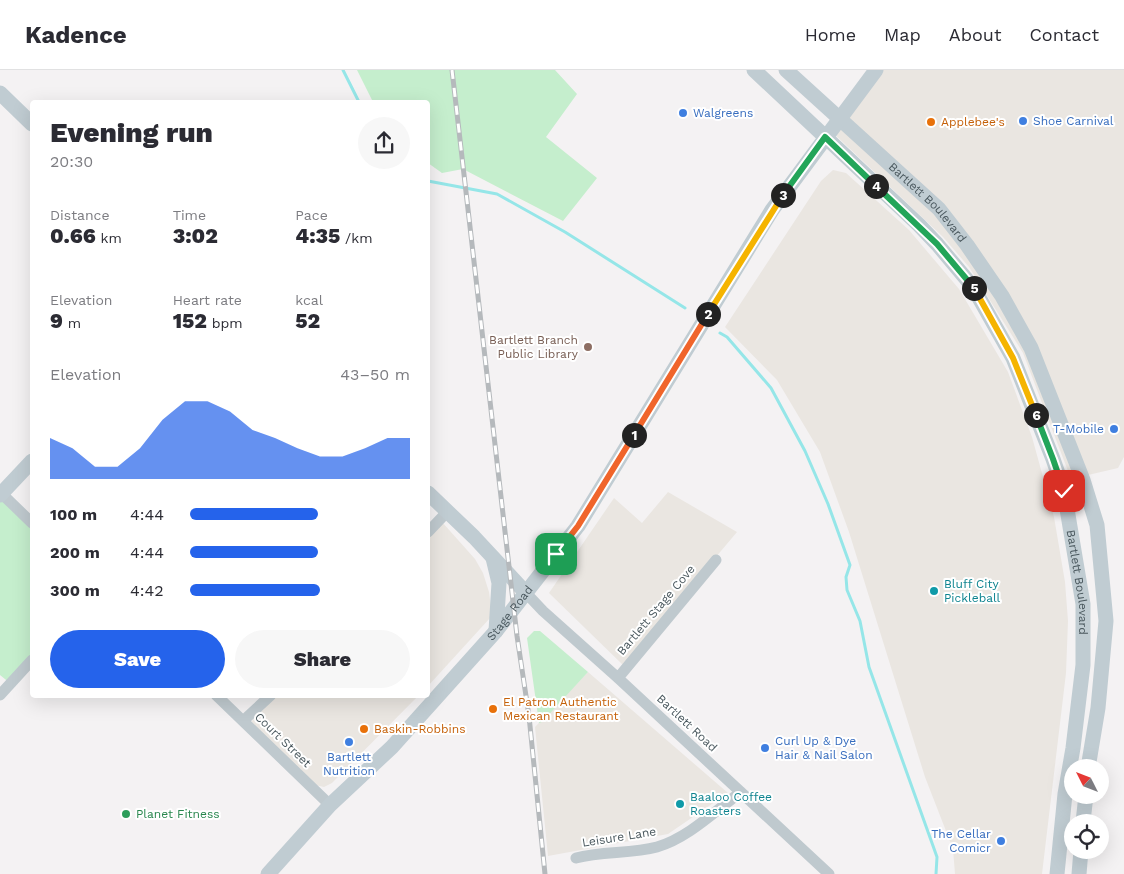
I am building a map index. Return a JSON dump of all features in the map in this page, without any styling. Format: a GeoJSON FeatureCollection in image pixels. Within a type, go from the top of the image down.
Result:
{"type":"FeatureCollection","features":[{"type":"Feature","properties":{"kind":"main road","name":"Bartlett Boulevard"},"geometry":{"type":"LineString","coordinates":[[754,70],[937,244],[973,287],[1013,358],[1053,459],[1064,491],[1083,604],[1083,665],[1074,748],[1065,794],[1057,874]]}},
{"type":"Feature","properties":{"kind":"main road","name":"Bartlett Boulevard"},"geometry":{"type":"LineString","coordinates":[[786,70],[939,209],[968,245],[989,276],[1031,348],[1083,480],[1097,525],[1106,621],[1098,708],[1090,759]]}},
{"type":"Feature","properties":{"kind":"main road","name":"Stage Road"},"geometry":{"type":"LineString","coordinates":[[268,874],[330,804],[392,748],[496,631],[578,526],[772,210],[876,70]]}},
{"type":"Feature","properties":{"kind":"main road"},"geometry":{"type":"LineString","coordinates":[[0,93],[30,122]]}},
{"type":"Feature","properties":{"kind":"main road"},"geometry":{"type":"LineString","coordinates":[[0,494],[30,463]]}},
{"type":"Feature","properties":{"kind":"main road"},"geometry":{"type":"LineString","coordinates":[[430,495],[526,593]]}},
{"type":"Feature","properties":{"kind":"main road"},"geometry":{"type":"LineString","coordinates":[[492,557],[499,583],[496,631]]}},
{"type":"Feature","properties":{"kind":"main road"},"geometry":{"type":"LineString","coordinates":[[1078,708],[1098,708]]}},
{"type":"Feature","properties":{"kind":"main road"},"geometry":{"type":"LineString","coordinates":[[1079,874],[1080,859]]}},
{"type":"Feature","properties":{"kind":"street"},"geometry":{"type":"LineString","coordinates":[[0,494],[30,521]]}},
{"type":"Feature","properties":{"kind":"street"},"geometry":{"type":"LineString","coordinates":[[430,530],[447,512]]}},
{"type":"Feature","properties":{"kind":"street","name":"Bartlett Stage Cove"},"geometry":{"type":"LineString","coordinates":[[618,678],[716,560]]}},
{"type":"Feature","properties":{"kind":"street","name":"Bartlett Road"},"geometry":{"type":"LineString","coordinates":[[526,593],[543,612],[618,678],[830,874]]}},
{"type":"Feature","properties":{"kind":"street"},"geometry":{"type":"LineString","coordinates":[[0,695],[30,662]]}},
{"type":"Feature","properties":{"kind":"street","name":"Court Street"},"geometry":{"type":"LineString","coordinates":[[219,698],[330,804]]}},
{"type":"Feature","properties":{"kind":"street"},"geometry":{"type":"LineString","coordinates":[[243,721],[268,698]]}},
{"type":"Feature","properties":{"kind":"street","name":"Leisure Lane"},"geometry":{"type":"LineString","coordinates":[[576,858],[656,847],[673,840],[703,821],[741,792]]}},
{"type":"Feature","properties":{"kind":"shaded area"},"geometry":{"type":"Polygon","coordinates":[[[876,70],[1124,70],[1124,457],[1118,468],[1071,479],[1023,353],[969,267],[943,237],[830,130],[876,70]]]}},
{"type":"Feature","properties":{"kind":"shaded area"},"geometry":{"type":"Polygon","coordinates":[[[833,170],[846,173],[909,230],[959,289],[1008,372],[1032,437],[1054,517],[1065,582],[1068,621],[1066,673],[1042,874],[955,874],[953,849],[925,777],[849,532],[820,452],[777,380],[725,327],[821,181],[833,170]]]}},
{"type":"Feature","properties":{"kind":"shaded area"},"geometry":{"type":"Polygon","coordinates":[[[668,492],[737,532],[624,666],[549,593],[614,498],[642,523],[668,492]]]}},
{"type":"Feature","properties":{"kind":"shaded area"},"geometry":{"type":"Polygon","coordinates":[[[442,522],[475,559],[483,573],[491,607],[490,618],[430,684],[430,535],[442,522]]]}},
{"type":"Feature","properties":{"kind":"shaded area"},"geometry":{"type":"Polygon","coordinates":[[[588,672],[728,793],[668,834],[548,856],[535,727],[588,672]]]}},
{"type":"Feature","properties":{"kind":"shaded area"},"geometry":{"type":"Polygon","coordinates":[[[274,698],[416,698],[332,783],[324,787],[315,785],[250,723],[274,698]]]}},
{"type":"Feature","properties":{"kind":"green space"},"geometry":{"type":"Polygon","coordinates":[[[357,70],[555,70],[577,94],[546,137],[597,178],[563,221],[463,169],[442,173],[430,164],[430,100],[372,100],[357,70]]]}},
{"type":"Feature","properties":{"kind":"green space"},"geometry":{"type":"Polygon","coordinates":[[[0,495],[30,521],[30,662],[11,684],[0,675],[0,495]]]}},
{"type":"Feature","properties":{"kind":"green space"},"geometry":{"type":"Polygon","coordinates":[[[534,631],[540,631],[588,672],[539,723],[527,638],[534,631]]]}},
{"type":"Feature","properties":{"kind":"waterway"},"geometry":{"type":"LineString","coordinates":[[343,70],[358,100]]}},
{"type":"Feature","properties":{"kind":"waterway"},"geometry":{"type":"LineString","coordinates":[[430,181],[497,194],[565,232],[685,308]]}},
{"type":"Feature","properties":{"kind":"waterway"},"geometry":{"type":"LineString","coordinates":[[720,333],[727,337],[771,388],[805,451],[828,504],[850,565],[846,577],[847,590],[860,621],[869,667],[937,857],[936,874]]}},
{"type":"Feature","properties":{"kind":"railway"},"geometry":{"type":"LineString","coordinates":[[452,70],[517,636],[529,716],[545,874]]}},
{"type":"Feature","properties":{"kind":"place","name":"Walgreens"},"geometry":{"type":"Point","coordinates":[683,113]}},
{"type":"Feature","properties":{"kind":"place","name":"Shoe Carnival"},"geometry":{"type":"Point","coordinates":[1023,121]}},
{"type":"Feature","properties":{"kind":"place","name":"Applebee's"},"geometry":{"type":"Point","coordinates":[931,122]}},
{"type":"Feature","properties":{"kind":"place","name":"Bartlett Branch Public Library"},"geometry":{"type":"Point","coordinates":[588,347]}},
{"type":"Feature","properties":{"kind":"place","name":"T-Mobile"},"geometry":{"type":"Point","coordinates":[1114,429]}},
{"type":"Feature","properties":{"kind":"place","name":"Bluff City Pickleball"},"geometry":{"type":"Point","coordinates":[934,591]}},
{"type":"Feature","properties":{"kind":"place","name":"El Patron Authentic Mexican Restaurant"},"geometry":{"type":"Point","coordinates":[493,709]}},
{"type":"Feature","properties":{"kind":"place","name":"Baskin-Robbins"},"geometry":{"type":"Point","coordinates":[364,729]}},
{"type":"Feature","properties":{"kind":"place","name":"Bartlett Nutrition"},"geometry":{"type":"Point","coordinates":[349,742]}},
{"type":"Feature","properties":{"kind":"place","name":"Curl Up & Dye Hair & Nail Salon"},"geometry":{"type":"Point","coordinates":[765,748]}},
{"type":"Feature","properties":{"kind":"place","name":"Baaloo Coffee Roasters"},"geometry":{"type":"Point","coordinates":[680,804]}},
{"type":"Feature","properties":{"kind":"place","name":"Planet Fitness"},"geometry":{"type":"Point","coordinates":[126,814]}},
{"type":"Feature","properties":{"kind":"place","name":"The Cellar Comicr"},"geometry":{"type":"Point","coordinates":[1001,841]}},
{"type":"Feature","properties":{"kind":"route"},"geometry":{"type":"LineString","coordinates":[[556,554],[578,526],[772,210],[825,137],[937,244],[973,287],[1013,358],[1064,491]]}}]}
